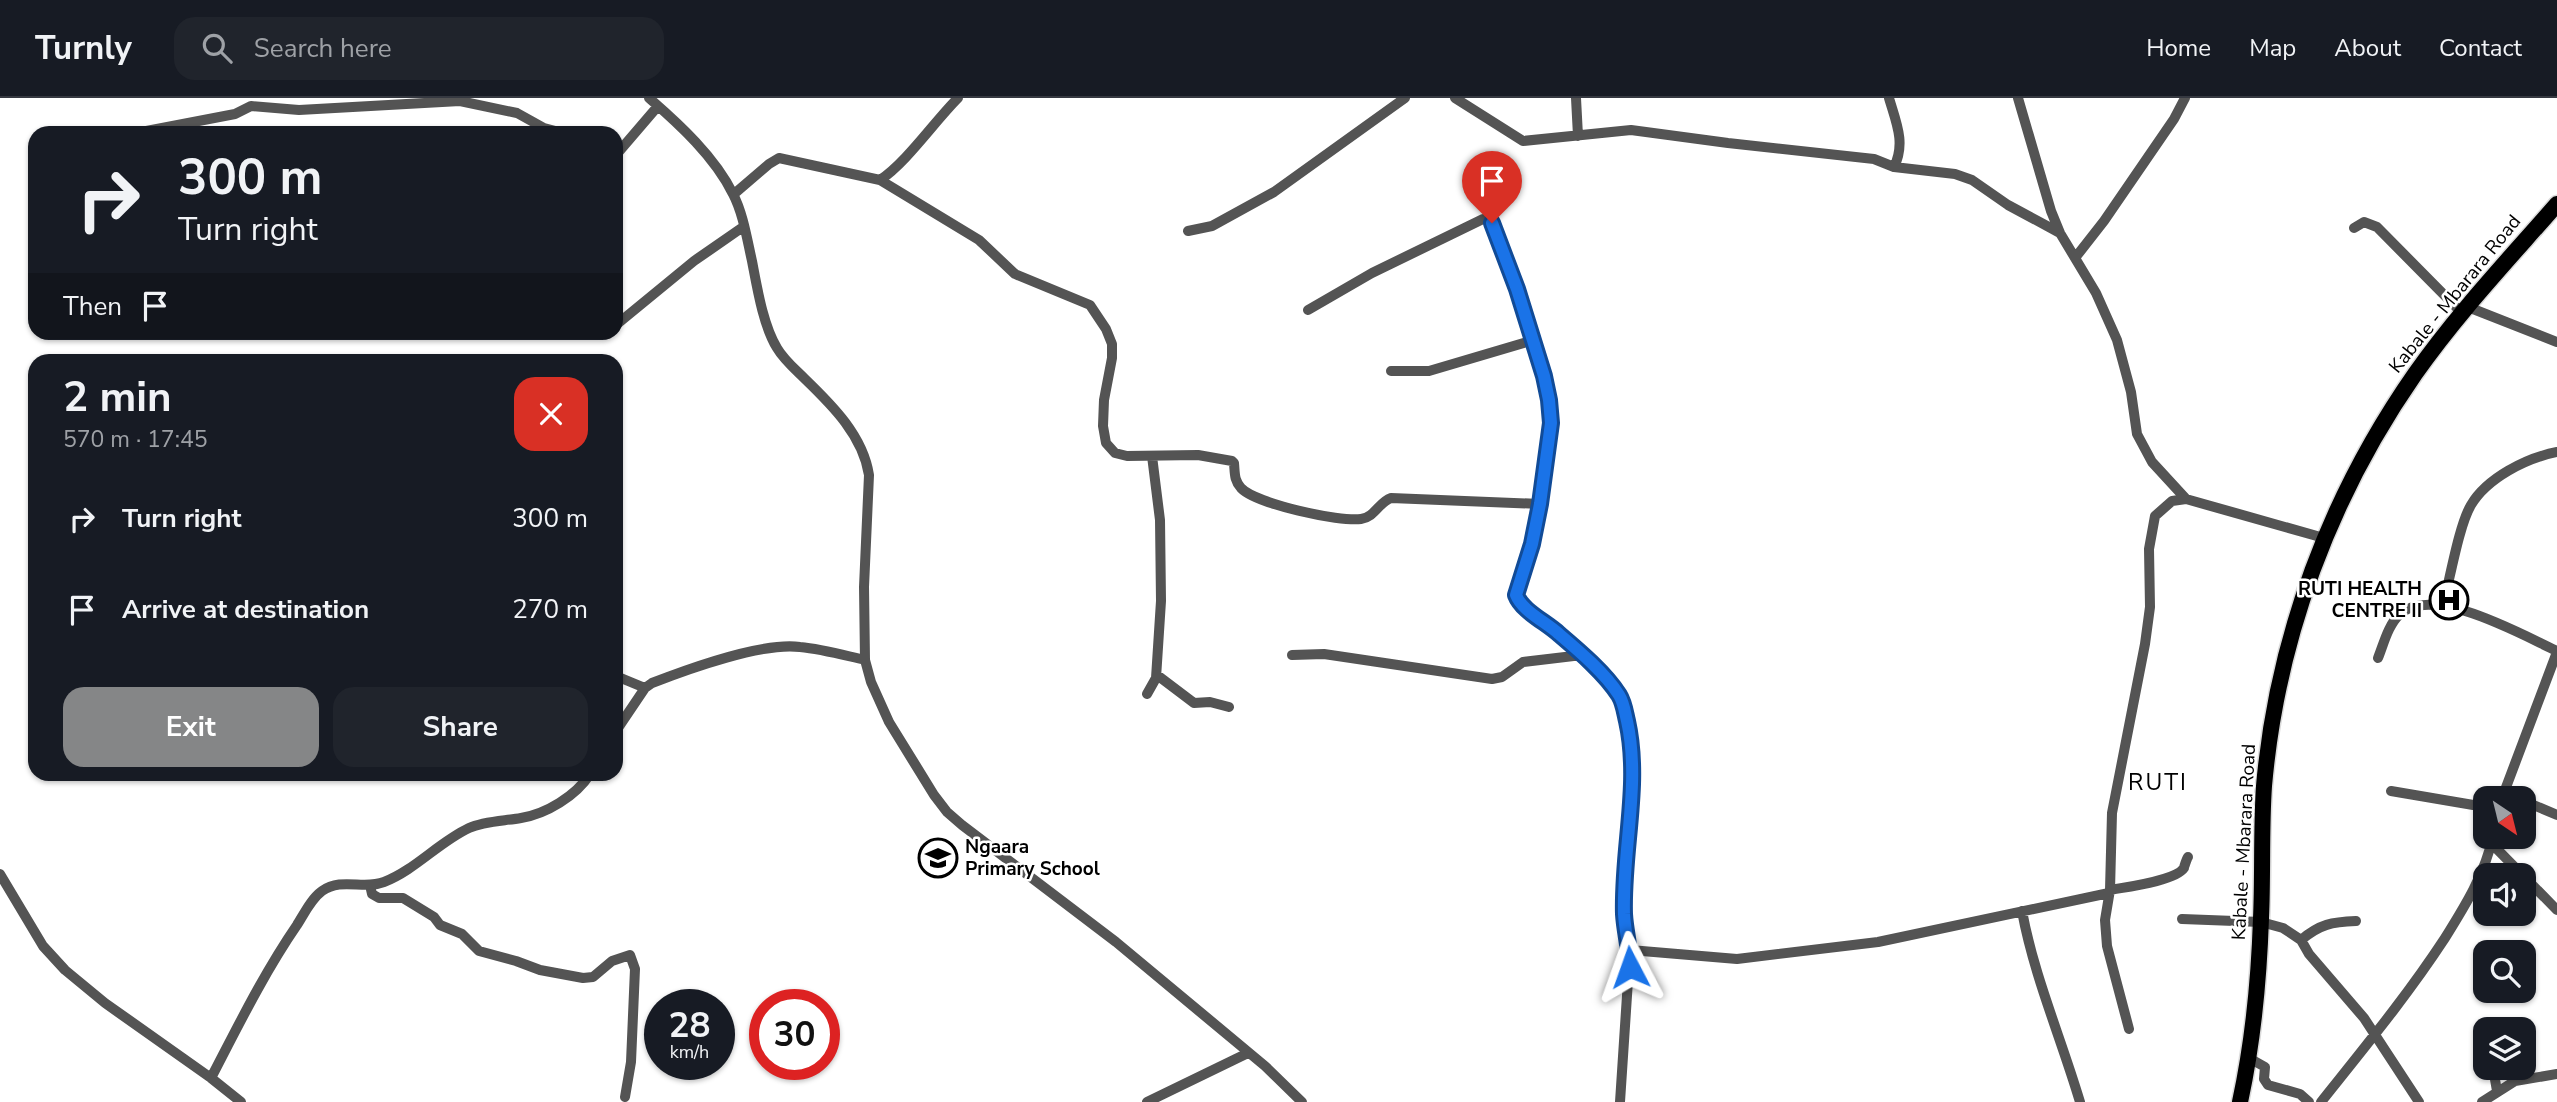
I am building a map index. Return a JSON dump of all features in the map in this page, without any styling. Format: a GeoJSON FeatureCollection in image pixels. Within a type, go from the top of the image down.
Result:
{"type":"FeatureCollection","features":[{"type":"Feature","properties":{"kind":"main road","name":"Kabale - Mbarara Road"},"geometry":{"type":"LineString","coordinates":[[2240,1102],[2249,1058],[2261,922],[2264,789],[2272,720],[2303,594],[2324,538],[2382,425],[2417,371],[2557,204]]}},
{"type":"Feature","properties":{"kind":"street"},"geometry":{"type":"LineString","coordinates":[[649,98],[697,142],[733,194],[759,296],[775,345],[783,357],[836,410],[867,460],[869,475],[863,587],[864,660],[889,722],[934,795],[947,812],[1116,942],[1302,1102]]}},
{"type":"Feature","properties":{"kind":"street"},"geometry":{"type":"LineString","coordinates":[[880,180],[891,173],[958,98]]}},
{"type":"Feature","properties":{"kind":"street"},"geometry":{"type":"LineString","coordinates":[[1188,231],[1212,226],[1274,192],[1405,98]]}},
{"type":"Feature","properties":{"kind":"street"},"geometry":{"type":"LineString","coordinates":[[1455,98],[1523,142],[1631,130],[1874,159],[1894,167],[1955,174],[1972,180],[2008,205],[2060,233]]}},
{"type":"Feature","properties":{"kind":"street"},"geometry":{"type":"LineString","coordinates":[[1576,98],[1578,136]]}},
{"type":"Feature","properties":{"kind":"street"},"geometry":{"type":"LineString","coordinates":[[1889,98],[1900,130],[1900,155],[1894,167]]}},
{"type":"Feature","properties":{"kind":"street"},"geometry":{"type":"LineString","coordinates":[[2018,98],[2043,189],[2060,233],[2096,293],[2117,340],[2132,392],[2137,434],[2144,450],[2162,474],[2186,499]]}},
{"type":"Feature","properties":{"kind":"street"},"geometry":{"type":"LineString","coordinates":[[2075,258],[2174,119],[2185,98]]}},
{"type":"Feature","properties":{"kind":"street"},"geometry":{"type":"LineString","coordinates":[[172,126],[235,114],[251,106],[299,110],[460,101],[517,113],[540,126]]}},
{"type":"Feature","properties":{"kind":"street"},"geometry":{"type":"LineString","coordinates":[[623,147],[658,106]]}},
{"type":"Feature","properties":{"kind":"street"},"geometry":{"type":"LineString","coordinates":[[733,194],[779,158],[880,180],[979,240],[1015,274],[1081,299],[1090,305],[1106,329],[1112,344],[1103,426],[1106,443],[1121,456],[1198,455],[1231,461],[1234,463],[1235,479],[1247,493],[1279,505],[1337,519],[1367,517],[1391,498],[1540,504]]}},
{"type":"Feature","properties":{"kind":"street"},"geometry":{"type":"LineString","coordinates":[[1308,310],[1372,273],[1487,218],[1501,242],[1544,376],[1551,423],[1540,504],[1517,599],[1582,655],[1619,696],[1630,733],[1634,772],[1629,807],[1624,915],[1630,950],[1620,1102]]}},
{"type":"Feature","properties":{"kind":"street"},"geometry":{"type":"LineString","coordinates":[[2354,228],[2364,222],[2376,227],[2465,311],[2557,342]]}},
{"type":"Feature","properties":{"kind":"street"},"geometry":{"type":"LineString","coordinates":[[623,319],[694,261],[743,227]]}},
{"type":"Feature","properties":{"kind":"street"},"geometry":{"type":"LineString","coordinates":[[1391,371],[1429,371],[1527,342],[1533,343]]}},
{"type":"Feature","properties":{"kind":"street"},"geometry":{"type":"LineString","coordinates":[[2443,604],[2462,528],[2469,507],[2478,495],[2514,468],[2557,452]]}},
{"type":"Feature","properties":{"kind":"street"},"geometry":{"type":"LineString","coordinates":[[1147,694],[1157,675],[1161,564],[1160,520],[1152,456]]}},
{"type":"Feature","properties":{"kind":"street"},"geometry":{"type":"LineString","coordinates":[[2129,1029],[2107,946],[2105,920],[2109,892],[2112,813],[2150,607],[2149,549],[2155,516],[2172,501],[2186,499],[2324,538]]}},
{"type":"Feature","properties":{"kind":"street"},"geometry":{"type":"LineString","coordinates":[[2378,657],[2391,625],[2400,614],[2426,604],[2443,604],[2557,651],[2507,786]]}},
{"type":"Feature","properties":{"kind":"street"},"geometry":{"type":"LineString","coordinates":[[623,721],[645,688],[659,680],[734,656],[799,646],[864,660]]}},
{"type":"Feature","properties":{"kind":"street"},"geometry":{"type":"LineString","coordinates":[[1292,655],[1324,654],[1492,679],[1502,677],[1523,662],[1582,655]]}},
{"type":"Feature","properties":{"kind":"street"},"geometry":{"type":"LineString","coordinates":[[1157,675],[1194,703],[1210,702],[1229,707]]}},
{"type":"Feature","properties":{"kind":"street"},"geometry":{"type":"LineString","coordinates":[[623,679],[645,688]]}},
{"type":"Feature","properties":{"kind":"street"},"geometry":{"type":"LineString","coordinates":[[211,1078],[279,951],[319,893],[330,886],[344,883],[383,883],[434,853],[468,828],[538,815],[578,789],[584,781]]}},
{"type":"Feature","properties":{"kind":"street"},"geometry":{"type":"LineString","coordinates":[[2391,791],[2473,805]]}},
{"type":"Feature","properties":{"kind":"street"},"geometry":{"type":"LineString","coordinates":[[2536,806],[2557,815]]}},
{"type":"Feature","properties":{"kind":"street"},"geometry":{"type":"LineString","coordinates":[[2321,1102],[2411,990],[2474,892],[2489,849]]}},
{"type":"Feature","properties":{"kind":"street"},"geometry":{"type":"LineString","coordinates":[[2500,849],[2557,910]]}},
{"type":"Feature","properties":{"kind":"street"},"geometry":{"type":"LineString","coordinates":[[1630,950],[1737,959],[1878,942],[2162,879],[2179,872],[2188,857]]}},
{"type":"Feature","properties":{"kind":"street"},"geometry":{"type":"LineString","coordinates":[[0,874],[43,946],[65,970],[105,1003],[241,1102]]}},
{"type":"Feature","properties":{"kind":"street"},"geometry":{"type":"LineString","coordinates":[[370,885],[372,894],[379,898],[403,898],[434,917],[440,925],[462,934],[479,951],[540,970],[583,978],[593,977],[612,961],[629,955],[635,969],[631,1062],[625,1097]]}},
{"type":"Feature","properties":{"kind":"street"},"geometry":{"type":"LineString","coordinates":[[2022,911],[2029,947],[2080,1102]]}},
{"type":"Feature","properties":{"kind":"street"},"geometry":{"type":"LineString","coordinates":[[2182,919],[2261,922],[2283,928],[2301,940],[2309,954],[2342,990],[2419,1102]]}},
{"type":"Feature","properties":{"kind":"street"},"geometry":{"type":"LineString","coordinates":[[2301,940],[2317,927],[2356,921]]}},
{"type":"Feature","properties":{"kind":"street"},"geometry":{"type":"LineString","coordinates":[[1147,1102],[1248,1053]]}},
{"type":"Feature","properties":{"kind":"street"},"geometry":{"type":"LineString","coordinates":[[2249,1058],[2265,1067],[2264,1079],[2268,1085],[2300,1094],[2309,1102]]}},
{"type":"Feature","properties":{"kind":"street"},"geometry":{"type":"LineString","coordinates":[[2482,1102],[2521,1079],[2556,1077]]}},
{"type":"Feature","properties":{"kind":"street"},"geometry":{"type":"LineString","coordinates":[[2495,1080],[2497,1091]]}},
{"type":"Feature","properties":{"kind":"place","name":"RUTI HEALTH CENTRE II"},"geometry":{"type":"Point","coordinates":[2449,600]}},
{"type":"Feature","properties":{"kind":"place","name":"Ngaara Primary School"},"geometry":{"type":"Point","coordinates":[938,858]}},
{"type":"Feature","properties":{"kind":"district","name":"RUTI"},"geometry":{"type":"Point","coordinates":[2158,782]}},
{"type":"Feature","properties":{"kind":"route"},"geometry":{"type":"LineString","coordinates":[[1492,223],[1517,289],[1544,376],[1551,423],[1532,544],[1516,595],[1520,603],[1582,655],[1607,681],[1624,707],[1634,772],[1629,807],[1624,915],[1630,967]]}}]}
